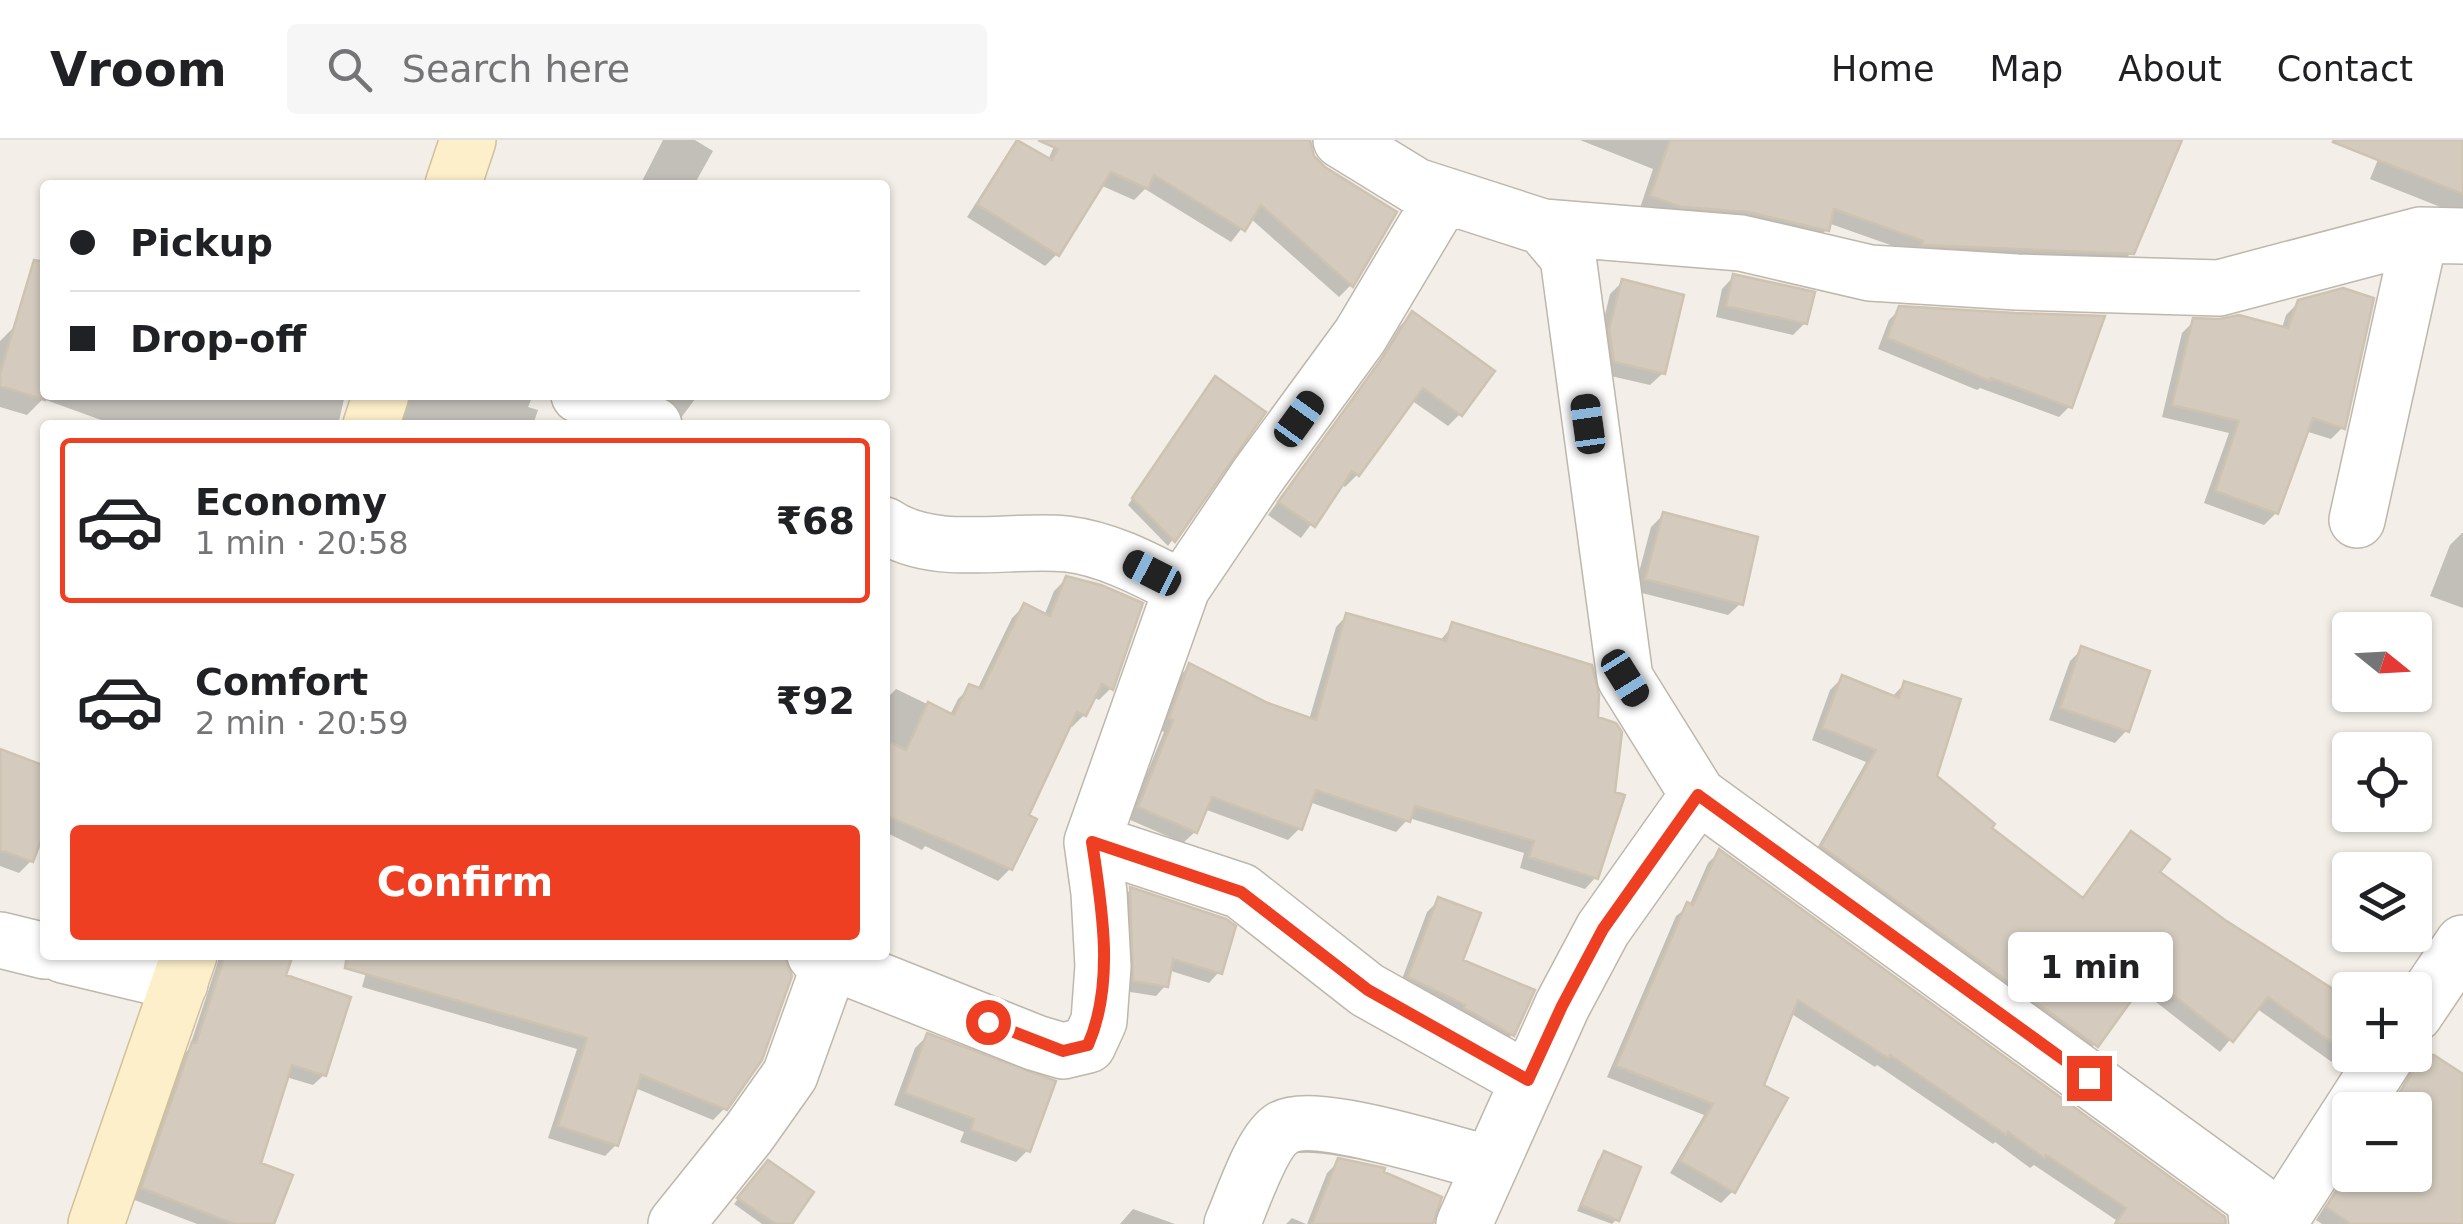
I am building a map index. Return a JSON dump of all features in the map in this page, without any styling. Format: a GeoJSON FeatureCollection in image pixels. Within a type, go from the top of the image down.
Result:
{"type":"FeatureCollection","features":[{"type":"Feature","properties":{"kind":"main road"},"geometry":{"type":"LineString","coordinates":[[455,180],[468,140]]}},
{"type":"Feature","properties":{"kind":"main road"},"geometry":{"type":"LineString","coordinates":[[96,1224],[185,969]]}},
{"type":"Feature","properties":{"kind":"street"},"geometry":{"type":"LineString","coordinates":[[1341,140],[1416,186],[1543,227],[1741,243],[1870,273],[2219,288],[2442,236],[2357,520]]}},
{"type":"Feature","properties":{"kind":"street"},"geometry":{"type":"LineString","coordinates":[[827,960],[1036,1043],[1063,1051],[1088,1045],[1099,1021],[1104,966],[1100,893],[1092,842],[1182,588],[1360,336],[1444,197]]}},
{"type":"Feature","properties":{"kind":"street"},"geometry":{"type":"LineString","coordinates":[[1543,227],[1568,257],[1625,678],[1698,795],[2256,1200],[2257,1224]]}},
{"type":"Feature","properties":{"kind":"street"},"geometry":{"type":"LineString","coordinates":[[592,400],[642,420]]}},
{"type":"Feature","properties":{"kind":"street"},"geometry":{"type":"LineString","coordinates":[[890,529],[902,537],[969,545],[1067,544],[1122,558],[1182,588]]}},
{"type":"Feature","properties":{"kind":"street"},"geometry":{"type":"LineString","coordinates":[[1464,1224],[1562,1006],[1603,929],[1698,795]]}},
{"type":"Feature","properties":{"kind":"street"},"geometry":{"type":"LineString","coordinates":[[1092,842],[1241,892],[1368,990],[1528,1080]]}},
{"type":"Feature","properties":{"kind":"street"},"geometry":{"type":"LineString","coordinates":[[0,940],[40,950]]}},
{"type":"Feature","properties":{"kind":"street"},"geometry":{"type":"LineString","coordinates":[[2432,989],[2463,944]]}},
{"type":"Feature","properties":{"kind":"street"},"geometry":{"type":"LineString","coordinates":[[107,960],[185,969]]}},
{"type":"Feature","properties":{"kind":"street"},"geometry":{"type":"LineString","coordinates":[[676,1224],[790,1075],[821,960]]}},
{"type":"Feature","properties":{"kind":"street"},"geometry":{"type":"LineString","coordinates":[[2278,1224],[2376,1072]]}},
{"type":"Feature","properties":{"kind":"street"},"geometry":{"type":"LineString","coordinates":[[1232,1224],[1272,1138],[1285,1127],[1302,1124],[1349,1128],[1490,1164]]}},
{"type":"Feature","properties":{"kind":"building"},"geometry":{"type":"Polygon","coordinates":[[[1017,140],[1052,160],[1058,149],[1038,140],[1310,140],[1314,156],[1325,167],[1397,212],[1353,287],[1261,205],[1245,231],[1154,175],[1148,189],[1111,172],[1059,256],[977,204],[1017,140]]]}},
{"type":"Feature","properties":{"kind":"building"},"geometry":{"type":"Polygon","coordinates":[[[1670,140],[2182,140],[2134,254],[1922,245],[1923,241],[1834,209],[1829,231],[1748,212],[1681,207],[1650,196],[1670,140]]]}},
{"type":"Feature","properties":{"kind":"building"},"geometry":{"type":"Polygon","coordinates":[[[2463,140],[2463,194],[2333,142],[2463,140]]]}},
{"type":"Feature","properties":{"kind":"building"},"geometry":{"type":"Polygon","coordinates":[[[34,260],[40,261],[40,398],[0,386],[0,374],[34,260]]]}},
{"type":"Feature","properties":{"kind":"building"},"geometry":{"type":"Polygon","coordinates":[[[1733,274],[1815,292],[1807,324],[1726,306],[1733,274]]]}},
{"type":"Feature","properties":{"kind":"building"},"geometry":{"type":"Polygon","coordinates":[[[1622,279],[1684,295],[1665,374],[1614,362],[1609,329],[1622,279]]]}},
{"type":"Feature","properties":{"kind":"building"},"geometry":{"type":"Polygon","coordinates":[[[2343,288],[2374,298],[2345,429],[2313,418],[2278,514],[2215,491],[2239,421],[2172,405],[2193,318],[2239,315],[2288,328],[2298,300],[2343,288]]]}},
{"type":"Feature","properties":{"kind":"building"},"geometry":{"type":"Polygon","coordinates":[[[1899,306],[2105,316],[2072,408],[1991,378],[1990,381],[1887,338],[1899,306]]]}},
{"type":"Feature","properties":{"kind":"building"},"geometry":{"type":"Polygon","coordinates":[[[1412,311],[1495,371],[1462,416],[1423,388],[1359,476],[1352,471],[1315,527],[1278,502],[1412,311]]]}},
{"type":"Feature","properties":{"kind":"building"},"geometry":{"type":"Polygon","coordinates":[[[1215,376],[1266,412],[1175,542],[1132,498],[1215,376]]]}},
{"type":"Feature","properties":{"kind":"building"},"geometry":{"type":"Polygon","coordinates":[[[1663,512],[1758,537],[1743,605],[1645,579],[1663,512]]]}},
{"type":"Feature","properties":{"kind":"building"},"geometry":{"type":"Polygon","coordinates":[[[1066,576],[1101,585],[1143,603],[1113,690],[1102,684],[1086,716],[1077,712],[1029,815],[1037,819],[1012,870],[890,817],[890,742],[906,750],[928,702],[954,715],[969,684],[982,689],[1024,603],[1050,616],[1066,576]]]}},
{"type":"Feature","properties":{"kind":"building"},"geometry":{"type":"Polygon","coordinates":[[[1346,613],[1446,641],[1452,622],[1592,665],[1599,695],[1598,717],[1616,723],[1622,732],[1615,792],[1625,795],[1598,879],[1529,857],[1534,841],[1415,806],[1410,822],[1316,790],[1302,830],[1212,797],[1197,833],[1138,807],[1173,720],[1169,718],[1189,663],[1268,703],[1316,720],[1346,613]]]}},
{"type":"Feature","properties":{"kind":"building"},"geometry":{"type":"Polygon","coordinates":[[[2081,646],[2150,671],[2129,732],[2060,708],[2081,646]]]}},
{"type":"Feature","properties":{"kind":"building"},"geometry":{"type":"Polygon","coordinates":[[[1842,675],[1899,698],[1904,681],[1961,699],[1937,776],[1995,824],[1992,828],[2083,898],[2131,831],[2170,859],[2160,872],[2225,920],[2332,988],[2332,1043],[2268,997],[2233,1042],[2149,976],[2098,1047],[1821,846],[1876,750],[1822,728],[1842,675]]]}},
{"type":"Feature","properties":{"kind":"building"},"geometry":{"type":"Polygon","coordinates":[[[0,749],[40,764],[40,843],[33,862],[0,850],[0,749]]]}},
{"type":"Feature","properties":{"kind":"building"},"geometry":{"type":"Polygon","coordinates":[[[1719,849],[2225,1217],[2226,1224],[2115,1224],[2126,1208],[1798,1000],[1764,1085],[1788,1098],[1735,1193],[1680,1161],[1713,1104],[1616,1066],[1687,902],[1693,905],[1719,849]]]}},
{"type":"Feature","properties":{"kind":"building"},"geometry":{"type":"Polygon","coordinates":[[[1130,887],[1226,919],[1236,926],[1222,974],[1173,959],[1168,987],[1133,981],[1130,887]]]}},
{"type":"Feature","properties":{"kind":"building"},"geometry":{"type":"Polygon","coordinates":[[[1438,897],[1481,913],[1463,960],[1535,990],[1514,1036],[1464,1008],[1465,1005],[1408,977],[1438,897]]]}},
{"type":"Feature","properties":{"kind":"building"},"geometry":{"type":"Polygon","coordinates":[[[223,960],[291,960],[286,975],[351,997],[326,1076],[292,1065],[261,1163],[293,1175],[274,1224],[234,1224],[141,1188],[192,1042],[196,1043],[223,960]]]}},
{"type":"Feature","properties":{"kind":"building"},"geometry":{"type":"Polygon","coordinates":[[[346,960],[786,960],[792,976],[762,1060],[727,1110],[641,1075],[618,1146],[558,1126],[587,1038],[345,968],[346,960]]]}},
{"type":"Feature","properties":{"kind":"building"},"geometry":{"type":"Polygon","coordinates":[[[927,1033],[1056,1081],[1030,1152],[971,1130],[974,1119],[905,1093],[927,1033]]]}},
{"type":"Feature","properties":{"kind":"building"},"geometry":{"type":"Polygon","coordinates":[[[2432,1055],[2463,1074],[2463,1224],[2351,1224],[2326,1207],[2336,1192],[2432,1192],[2432,1092],[2400,1092],[2413,1072],[2432,1072],[2432,1055]]]}},
{"type":"Feature","properties":{"kind":"building"},"geometry":{"type":"Polygon","coordinates":[[[1604,1151],[1641,1167],[1619,1221],[1581,1205],[1604,1151]]]}},
{"type":"Feature","properties":{"kind":"building"},"geometry":{"type":"Polygon","coordinates":[[[1338,1158],[1385,1168],[1384,1172],[1442,1197],[1433,1224],[1312,1224],[1338,1158]]]}},
{"type":"Feature","properties":{"kind":"building"},"geometry":{"type":"Polygon","coordinates":[[[768,1160],[814,1192],[792,1224],[776,1224],[737,1198],[768,1160]]]}},
{"type":"Feature","properties":{"kind":"route"},"geometry":{"type":"LineString","coordinates":[[988,1022],[1063,1051],[1088,1045],[1099,1021],[1104,966],[1100,893],[1092,842],[1241,892],[1368,990],[1528,1080],[1603,929],[1698,795],[2089,1078]]}}]}
